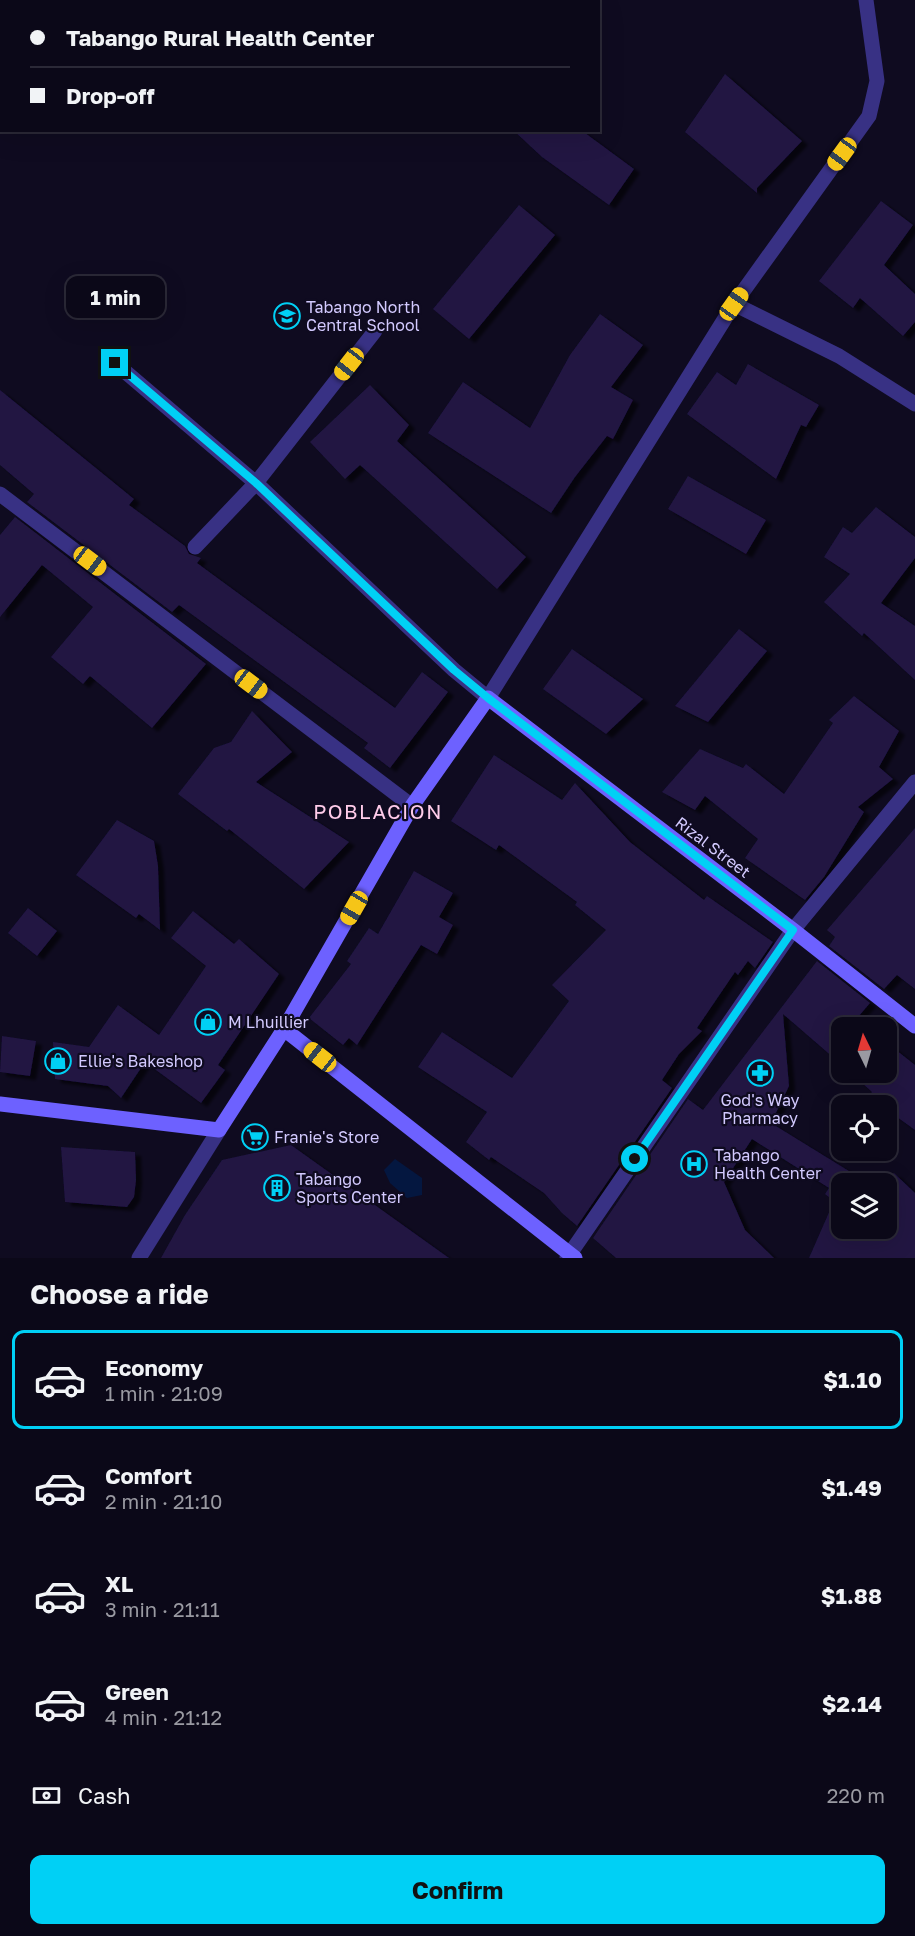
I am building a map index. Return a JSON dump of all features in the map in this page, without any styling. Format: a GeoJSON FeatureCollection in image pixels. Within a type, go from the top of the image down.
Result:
{"type":"FeatureCollection","features":[{"type":"Feature","properties":{"kind":"street"},"geometry":{"type":"LineString","coordinates":[[139,1258],[284,1029],[412,806],[488,698],[734,304],[869,116],[877,81],[866,0]]}},
{"type":"Feature","properties":{"kind":"street"},"geometry":{"type":"LineString","coordinates":[[734,304],[839,356],[915,404]]}},
{"type":"Feature","properties":{"kind":"street"},"geometry":{"type":"LineString","coordinates":[[195,547],[256,483],[375,330]]}},
{"type":"Feature","properties":{"kind":"street"},"geometry":{"type":"LineString","coordinates":[[115,363],[256,483],[454,670],[488,698]]}},
{"type":"Feature","properties":{"kind":"street"},"geometry":{"type":"LineString","coordinates":[[0,494],[412,806]]}},
{"type":"Feature","properties":{"kind":"street","name":"Rizal Street"},"geometry":{"type":"LineString","coordinates":[[488,698],[793,930],[915,1026]]}},
{"type":"Feature","properties":{"kind":"street"},"geometry":{"type":"LineString","coordinates":[[284,1029],[570,1257],[793,930],[915,783]]}},
{"type":"Feature","properties":{"kind":"street"},"geometry":{"type":"LineString","coordinates":[[0,1104],[219,1130]]}},
{"type":"Feature","properties":{"kind":"water"},"geometry":{"type":"Polygon","coordinates":[[[395,1159],[422,1178],[422,1195],[407,1198],[390,1183],[384,1170],[395,1159]]]}},
{"type":"Feature","properties":{"kind":"building"},"geometry":{"type":"Polygon","coordinates":[[[725,74],[802,141],[757,188],[757,193],[685,132],[725,74]]]}},
{"type":"Feature","properties":{"kind":"building"},"geometry":{"type":"Polygon","coordinates":[[[515,132],[584,132],[634,169],[609,205],[542,157],[515,132]]]}},
{"type":"Feature","properties":{"kind":"building"},"geometry":{"type":"Polygon","coordinates":[[[881,201],[913,225],[884,265],[915,294],[915,322],[903,336],[860,298],[853,308],[819,281],[881,201]]]}},
{"type":"Feature","properties":{"kind":"building"},"geometry":{"type":"Polygon","coordinates":[[[519,205],[555,235],[469,339],[433,309],[519,205]]]}},
{"type":"Feature","properties":{"kind":"building"},"geometry":{"type":"Polygon","coordinates":[[[600,314],[643,345],[611,387],[633,400],[613,439],[607,436],[551,513],[428,433],[463,382],[530,428],[570,355],[600,314]]]}},
{"type":"Feature","properties":{"kind":"building"},"geometry":{"type":"Polygon","coordinates":[[[748,364],[819,405],[806,427],[801,425],[776,479],[687,414],[717,372],[736,385],[748,364]]]}},
{"type":"Feature","properties":{"kind":"building"},"geometry":{"type":"Polygon","coordinates":[[[370,385],[409,425],[397,441],[526,557],[497,589],[360,465],[345,479],[310,442],[370,385]]]}},
{"type":"Feature","properties":{"kind":"building"},"geometry":{"type":"Polygon","coordinates":[[[0,390],[134,499],[129,505],[185,546],[189,554],[201,558],[197,563],[395,708],[422,672],[448,692],[390,768],[364,748],[368,743],[179,605],[172,612],[27,502],[34,494],[0,465],[0,390]]]}},
{"type":"Feature","properties":{"kind":"building"},"geometry":{"type":"Polygon","coordinates":[[[688,476],[766,520],[746,554],[668,509],[688,476]]]}},
{"type":"Feature","properties":{"kind":"building"},"geometry":{"type":"Polygon","coordinates":[[[876,507],[915,537],[915,558],[881,603],[915,626],[915,680],[864,633],[862,636],[824,602],[850,574],[824,557],[843,527],[852,533],[876,507]]]}},
{"type":"Feature","properties":{"kind":"building"},"geometry":{"type":"Polygon","coordinates":[[[15,517],[206,664],[152,728],[90,676],[83,684],[51,657],[93,607],[42,565],[0,617],[0,535],[15,517]]]}},
{"type":"Feature","properties":{"kind":"building"},"geometry":{"type":"Polygon","coordinates":[[[739,629],[767,651],[708,722],[675,706],[739,629]]]}},
{"type":"Feature","properties":{"kind":"building"},"geometry":{"type":"Polygon","coordinates":[[[572,649],[643,699],[606,734],[543,689],[572,649]]]}},
{"type":"Feature","properties":{"kind":"building"},"geometry":{"type":"Polygon","coordinates":[[[854,696],[899,731],[879,767],[893,779],[858,807],[864,812],[824,877],[805,900],[745,858],[758,839],[705,796],[695,810],[662,792],[700,749],[743,768],[746,764],[784,794],[833,723],[829,720],[854,696]]]}},
{"type":"Feature","properties":{"kind":"building"},"geometry":{"type":"Polygon","coordinates":[[[252,711],[292,752],[256,782],[349,842],[304,889],[229,829],[227,831],[178,794],[214,748],[231,742],[252,711]]]}},
{"type":"Feature","properties":{"kind":"building"},"geometry":{"type":"Polygon","coordinates":[[[494,755],[562,800],[575,783],[630,842],[704,900],[707,896],[773,942],[755,968],[748,961],[738,975],[735,972],[697,1028],[702,1031],[679,1054],[662,1080],[672,1088],[577,1226],[544,1193],[491,1157],[489,1160],[466,1142],[487,1112],[418,1067],[442,1032],[512,1078],[569,1001],[552,985],[606,930],[575,905],[577,902],[499,845],[496,850],[451,821],[494,755]]]}},
{"type":"Feature","properties":{"kind":"building"},"geometry":{"type":"Polygon","coordinates":[[[117,820],[154,841],[158,866],[160,930],[139,914],[136,918],[76,875],[117,820]]]}},
{"type":"Feature","properties":{"kind":"building"},"geometry":{"type":"Polygon","coordinates":[[[915,828],[915,989],[897,975],[884,989],[829,946],[835,937],[827,930],[915,828]]]}},
{"type":"Feature","properties":{"kind":"building"},"geometry":{"type":"Polygon","coordinates":[[[414,871],[453,893],[439,917],[453,925],[437,954],[421,945],[357,1045],[349,1038],[343,1045],[309,1018],[351,964],[347,961],[369,928],[378,934],[414,871]]]}},
{"type":"Feature","properties":{"kind":"building"},"geometry":{"type":"Polygon","coordinates":[[[28,908],[57,931],[37,956],[8,933],[28,908]]]}},
{"type":"Feature","properties":{"kind":"building"},"geometry":{"type":"Polygon","coordinates":[[[193,911],[234,944],[239,939],[279,974],[218,1065],[225,1070],[201,1103],[145,1062],[121,1098],[108,1086],[55,1079],[53,1042],[89,1047],[118,1005],[159,1035],[206,966],[171,938],[193,911]]]}},
{"type":"Feature","properties":{"kind":"building"},"geometry":{"type":"Polygon","coordinates":[[[817,961],[870,1003],[858,1017],[831,1017],[831,1055],[783,1014],[789,1086],[771,1123],[852,1173],[831,1173],[831,1199],[825,1194],[829,1188],[752,1139],[724,1182],[745,1230],[774,1258],[616,1258],[593,1238],[688,1099],[703,1110],[817,961]]]}},
{"type":"Feature","properties":{"kind":"building"},"geometry":{"type":"Polygon","coordinates":[[[2,1036],[36,1041],[30,1076],[0,1072],[2,1036]]]}},
{"type":"Feature","properties":{"kind":"building"},"geometry":{"type":"Polygon","coordinates":[[[897,1051],[915,1065],[915,1130],[897,1117],[897,1095],[870,1095],[872,1092],[862,1083],[897,1083],[897,1051]]]}},
{"type":"Feature","properties":{"kind":"building","name":"Tabango Sports Center"},"geometry":{"type":"Polygon","coordinates":[[[291,1145],[449,1258],[161,1258],[185,1215],[222,1160],[291,1145]]]}},
{"type":"Feature","properties":{"kind":"building"},"geometry":{"type":"Polygon","coordinates":[[[61,1147],[135,1152],[134,1197],[127,1207],[65,1202],[61,1147]]]}},
{"type":"Feature","properties":{"kind":"building"},"geometry":{"type":"Polygon","coordinates":[[[897,1176],[915,1193],[915,1258],[809,1258],[831,1208],[831,1239],[897,1239],[897,1176]]]}},
{"type":"Feature","properties":{"kind":"place","name":"Tabango North Central School"},"geometry":{"type":"Point","coordinates":[287,316]}},
{"type":"Feature","properties":{"kind":"place","name":"M Lhuillier"},"geometry":{"type":"Point","coordinates":[208,1022]}},
{"type":"Feature","properties":{"kind":"place","name":"Ellie's Bakeshop"},"geometry":{"type":"Point","coordinates":[58,1061]}},
{"type":"Feature","properties":{"kind":"place","name":"God's Way Pharmacy"},"geometry":{"type":"Point","coordinates":[760,1073]}},
{"type":"Feature","properties":{"kind":"place","name":"Franie's Store"},"geometry":{"type":"Point","coordinates":[255,1137]}},
{"type":"Feature","properties":{"kind":"place","name":"Tabango Health Center"},"geometry":{"type":"Point","coordinates":[694,1164]}},
{"type":"Feature","properties":{"kind":"place","name":"Tabango Sports Center"},"geometry":{"type":"Point","coordinates":[277,1188]}},
{"type":"Feature","properties":{"kind":"district","name":"POBLACION"},"geometry":{"type":"Point","coordinates":[378,811]}},
{"type":"Feature","properties":{"kind":"route"},"geometry":{"type":"LineString","coordinates":[[115,363],[256,483],[454,670],[793,930],[635,1159]]}}]}
